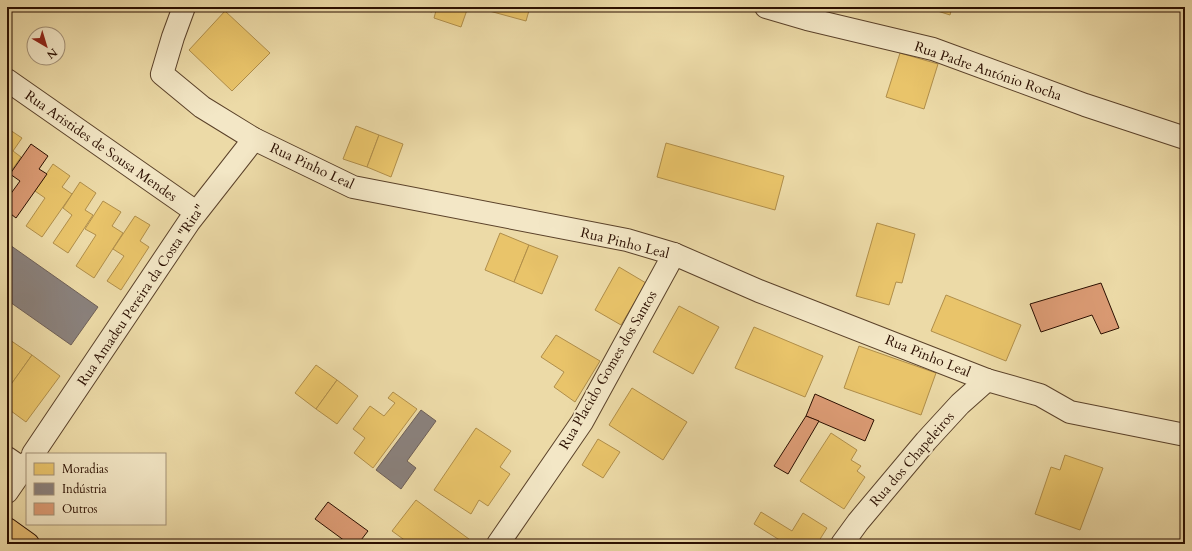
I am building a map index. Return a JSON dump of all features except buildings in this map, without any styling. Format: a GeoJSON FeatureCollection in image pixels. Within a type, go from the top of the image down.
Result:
{"type":"FeatureCollection","features":[{"type":"Feature","properties":{"kind":"main road"},"geometry":{"type":"LineString","coordinates":[[7,529],[28,544]]}},
{"type":"Feature","properties":{"kind":"street","name":"Rua Pinho Leal"},"geometry":{"type":"LineString","coordinates":[[184,7],[162,74],[202,107],[254,139],[353,187],[627,240],[674,254],[759,291],[987,380],[1040,395],[1070,412],[1185,435]]}},
{"type":"Feature","properties":{"kind":"street","name":"Rua Padre António Rocha"},"geometry":{"type":"LineString","coordinates":[[766,7],[807,19],[933,49],[1085,105],[1185,138]]}},
{"type":"Feature","properties":{"kind":"street","name":"Rua Aristides de Sousa Mendes"},"geometry":{"type":"LineString","coordinates":[[7,80],[196,212]]}},
{"type":"Feature","properties":{"kind":"street","name":"Rua Amadeu Pereira da Costa \"Rita\""},"geometry":{"type":"LineString","coordinates":[[29,453],[196,212],[254,139]]}},
{"type":"Feature","properties":{"kind":"street","name":"Rua Placido Gomes dos Santos"},"geometry":{"type":"LineString","coordinates":[[498,544],[582,422],[674,254]]}},
{"type":"Feature","properties":{"kind":"street","name":"Rua dos Chapeleiros"},"geometry":{"type":"LineString","coordinates":[[842,544],[858,522],[926,441],[960,404],[987,380]]}},
{"type":"Feature","properties":{"kind":"street","name":"Rua Amadeu Pereira da Costa \"Rita\""},"geometry":{"type":"LineString","coordinates":[[7,492],[23,461]]}}]}
